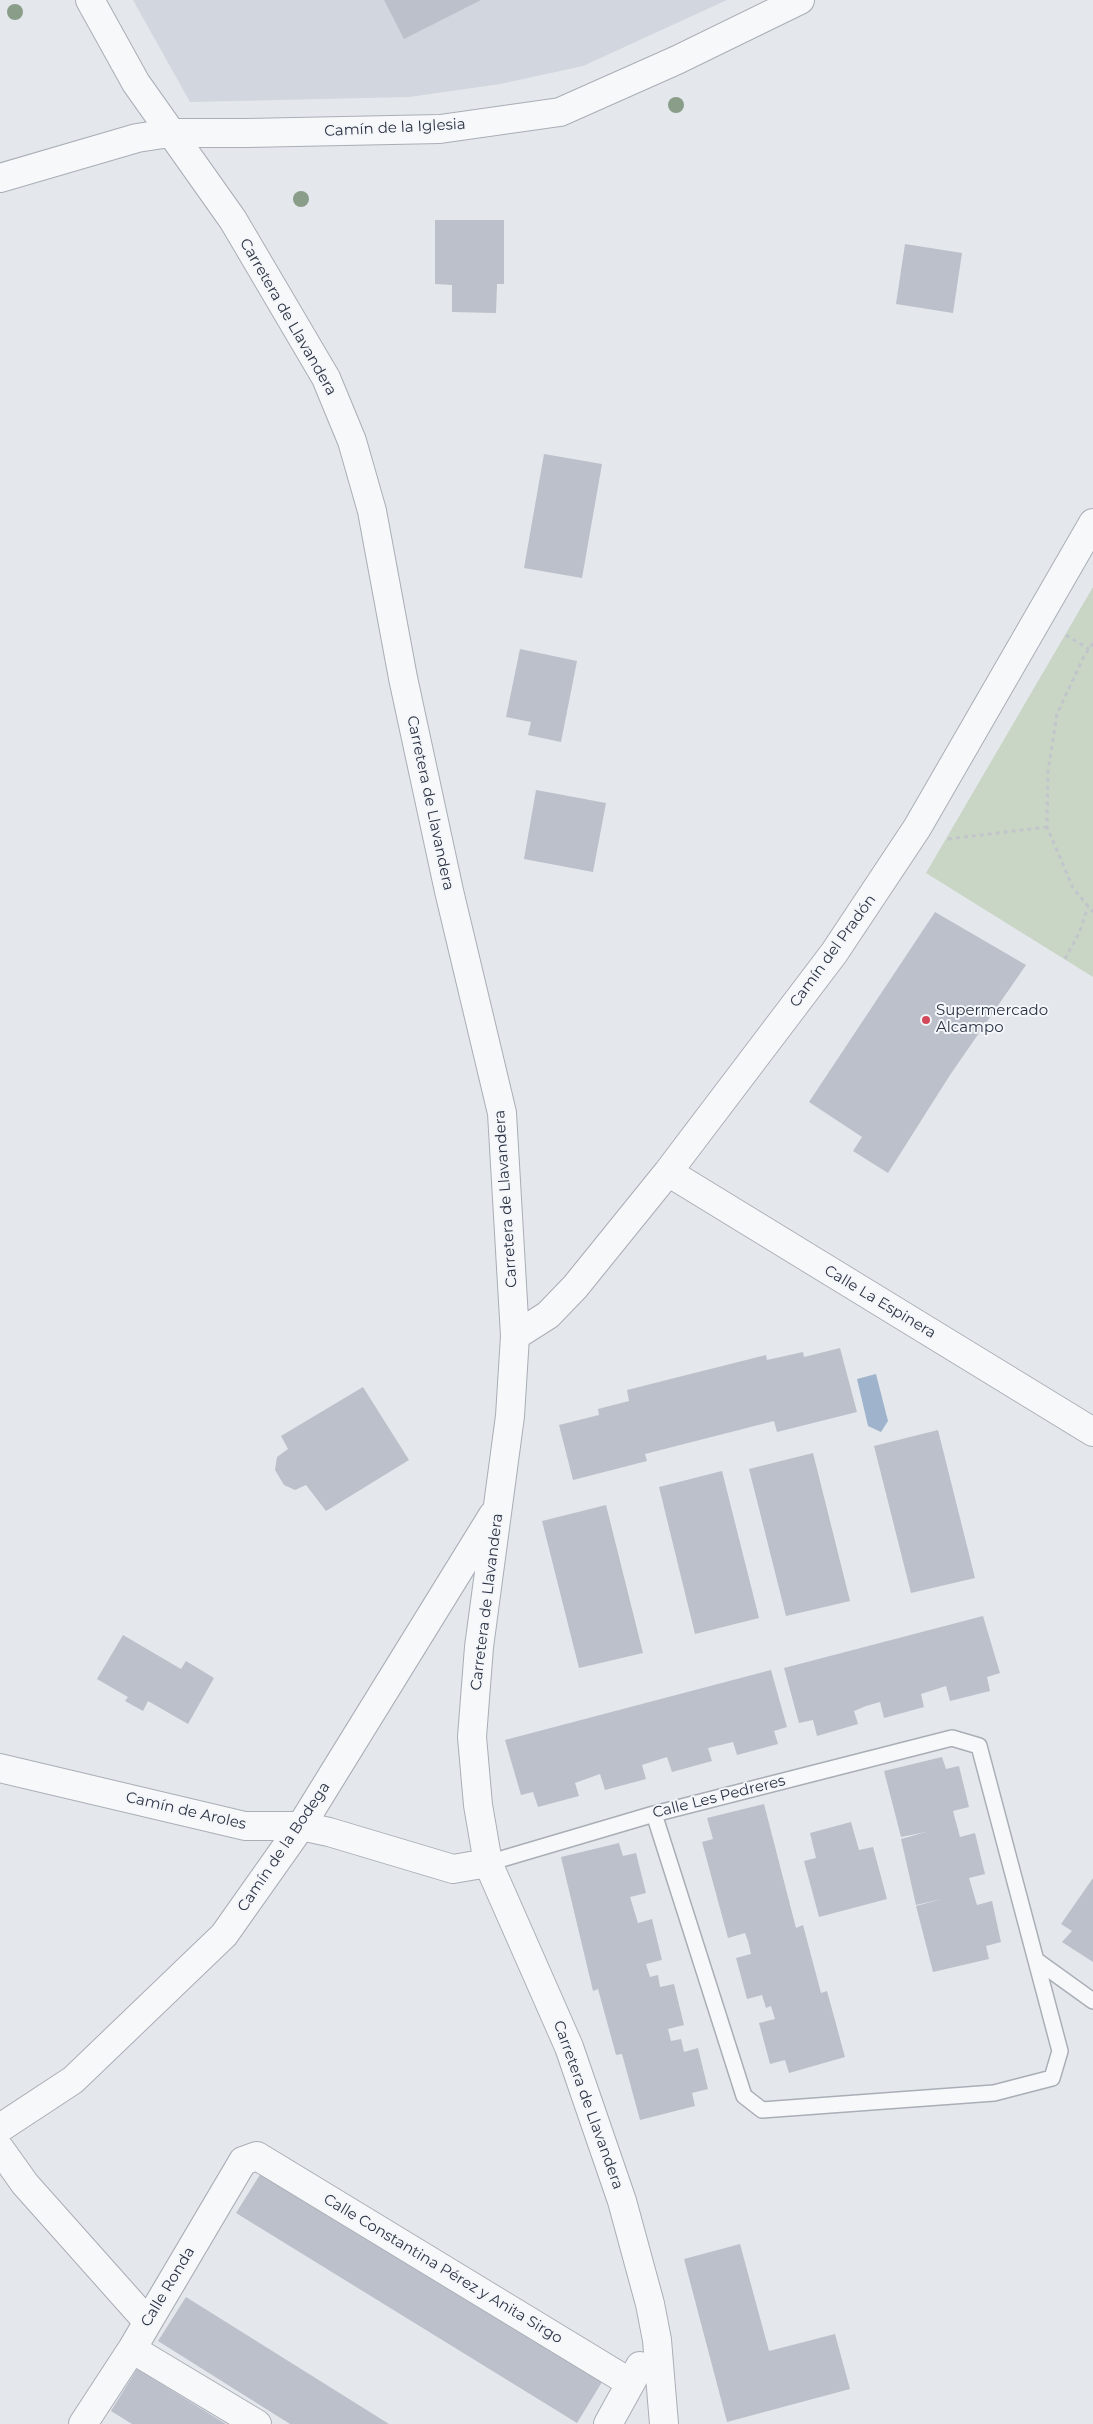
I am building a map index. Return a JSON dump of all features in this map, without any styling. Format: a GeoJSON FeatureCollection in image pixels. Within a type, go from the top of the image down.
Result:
{"type":"FeatureCollection","features":[{"type":"Feature","properties":{"kind":"street","name":"Carretera de Llavandera"},"geometry":{"type":"LineString","coordinates":[[90,0],[136,83],[233,220],[326,378],[355,450],[372,511],[403,678],[502,1113],[515,1336],[510,1416],[479,1647],[472,1737],[478,1805],[488,1863],[569,2047],[622,2201],[650,2304],[657,2340],[664,2424]]}},
{"type":"Feature","properties":{"kind":"street","name":"Camín de la Iglesia"},"geometry":{"type":"LineString","coordinates":[[0,178],[137,138],[170,132],[247,133],[440,129],[560,112],[677,60],[800,0]]}},
{"type":"Feature","properties":{"kind":"street","name":"Camín del Pradón"},"geometry":{"type":"LineString","coordinates":[[515,1336],[548,1315],[575,1287],[668,1172],[834,953],[917,828],[1093,523]]}},
{"type":"Feature","properties":{"kind":"street","name":"Calle La Espinera"},"geometry":{"type":"LineString","coordinates":[[668,1172],[1093,1432]]}},
{"type":"Feature","properties":{"kind":"street","name":"Camín de la Bodega"},"geometry":{"type":"LineString","coordinates":[[0,2128],[73,2080],[224,1935],[302,1826],[499,1505]]}},
{"type":"Feature","properties":{"kind":"street","name":"Camín de Aroles"},"geometry":{"type":"LineString","coordinates":[[0,1768],[245,1826],[302,1826],[329,1832],[453,1869],[488,1863]]}},
{"type":"Feature","properties":{"kind":"street"},"geometry":{"type":"LineString","coordinates":[[0,2149],[25,2184],[147,2321]]}},
{"type":"Feature","properties":{"kind":"street","name":"Calle Ronda"},"geometry":{"type":"LineString","coordinates":[[83,2424],[132,2348],[243,2161],[257,2156]]}},
{"type":"Feature","properties":{"kind":"street","name":"Calle Constantina Pérez y Anita Sirgo"},"geometry":{"type":"LineString","coordinates":[[257,2156],[629,2382]]}},
{"type":"Feature","properties":{"kind":"street"},"geometry":{"type":"LineString","coordinates":[[608,2424],[629,2382],[657,2340]]}},
{"type":"Feature","properties":{"kind":"street"},"geometry":{"type":"LineString","coordinates":[[132,2348],[257,2424]]}},
{"type":"Feature","properties":{"kind":"lane","name":"Calle Les Pedreres"},"geometry":{"type":"LineString","coordinates":[[488,1863],[654,1814],[952,1738],[978,1746],[1036,1960]]}},
{"type":"Feature","properties":{"kind":"lane"},"geometry":{"type":"LineString","coordinates":[[654,1814],[744,2096],[762,2110],[994,2093],[1052,2078],[1060,2050],[1036,1960]]}},
{"type":"Feature","properties":{"kind":"lane"},"geometry":{"type":"LineString","coordinates":[[1036,1960],[1093,2001]]}},
{"type":"Feature","properties":{"kind":"path"},"geometry":{"type":"LineString","coordinates":[[1093,643],[1083,658],[1057,714],[1048,771],[1047,827],[1072,888],[1093,912]]}},
{"type":"Feature","properties":{"kind":"path"},"geometry":{"type":"LineString","coordinates":[[917,828],[942,840],[1047,827]]}},
{"type":"Feature","properties":{"kind":"path"},"geometry":{"type":"LineString","coordinates":[[1065,959],[1079,933],[1088,906]]}},
{"type":"Feature","properties":{"kind":"shaded area"},"geometry":{"type":"Polygon","coordinates":[[[133,0],[727,0],[583,66],[500,84],[409,97],[190,102],[133,0]]]}},
{"type":"Feature","properties":{"kind":"green space"},"geometry":{"type":"Polygon","coordinates":[[[1093,587],[1093,977],[926,873],[1093,587]]]}},
{"type":"Feature","properties":{"kind":"water"},"geometry":{"type":"Polygon","coordinates":[[[876,1374],[888,1421],[881,1432],[868,1426],[857,1379],[876,1374]]]}},
{"type":"Feature","properties":{"kind":"building"},"geometry":{"type":"Polygon","coordinates":[[[384,0],[481,0],[404,39],[384,0]]]}},
{"type":"Feature","properties":{"kind":"building"},"geometry":{"type":"Polygon","coordinates":[[[435,220],[504,220],[504,284],[497,284],[496,313],[452,312],[452,285],[435,284],[435,220]]]}},
{"type":"Feature","properties":{"kind":"building"},"geometry":{"type":"Polygon","coordinates":[[[905,244],[962,253],[953,313],[896,304],[905,244]]]}},
{"type":"Feature","properties":{"kind":"building"},"geometry":{"type":"Polygon","coordinates":[[[544,454],[602,464],[582,578],[524,568],[544,454]]]}},
{"type":"Feature","properties":{"kind":"building"},"geometry":{"type":"Polygon","coordinates":[[[520,649],[577,661],[561,742],[528,735],[531,722],[506,717],[520,649]]]}},
{"type":"Feature","properties":{"kind":"building"},"geometry":{"type":"Polygon","coordinates":[[[536,790],[606,803],[593,872],[524,859],[536,790]]]}},
{"type":"Feature","properties":{"kind":"building","name":"Supermercado Alcampo"},"geometry":{"type":"Polygon","coordinates":[[[935,912],[1026,965],[950,1075],[888,1173],[853,1151],[862,1137],[809,1102],[935,912]]]}},
{"type":"Feature","properties":{"kind":"building"},"geometry":{"type":"Polygon","coordinates":[[[840,1348],[857,1412],[777,1432],[774,1421],[645,1454],[647,1461],[573,1480],[559,1425],[599,1415],[598,1409],[629,1401],[627,1390],[766,1355],[767,1360],[803,1352],[804,1357],[840,1348]]]}},
{"type":"Feature","properties":{"kind":"building"},"geometry":{"type":"Polygon","coordinates":[[[363,1387],[409,1460],[326,1511],[306,1485],[295,1490],[284,1485],[275,1470],[277,1457],[288,1449],[281,1436],[363,1387]]]}},
{"type":"Feature","properties":{"kind":"building"},"geometry":{"type":"Polygon","coordinates":[[[938,1430],[975,1578],[911,1593],[874,1446],[938,1430]]]}},
{"type":"Feature","properties":{"kind":"building"},"geometry":{"type":"Polygon","coordinates":[[[813,1453],[850,1601],[786,1616],[749,1469],[813,1453]]]}},
{"type":"Feature","properties":{"kind":"building"},"geometry":{"type":"Polygon","coordinates":[[[722,1471],[759,1618],[695,1634],[659,1487],[722,1471]]]}},
{"type":"Feature","properties":{"kind":"building"},"geometry":{"type":"Polygon","coordinates":[[[606,1505],[643,1653],[579,1668],[542,1521],[606,1505]]]}},
{"type":"Feature","properties":{"kind":"building"},"geometry":{"type":"Polygon","coordinates":[[[983,1616],[1000,1673],[987,1677],[990,1691],[950,1701],[946,1686],[921,1694],[924,1707],[884,1718],[880,1702],[854,1711],[858,1724],[817,1736],[813,1720],[799,1723],[784,1668],[983,1616]]]}},
{"type":"Feature","properties":{"kind":"building"},"geometry":{"type":"Polygon","coordinates":[[[123,1635],[181,1669],[186,1661],[214,1678],[188,1724],[148,1701],[143,1711],[125,1701],[128,1697],[97,1679],[123,1635]]]}},
{"type":"Feature","properties":{"kind":"building"},"geometry":{"type":"Polygon","coordinates":[[[771,1670],[787,1727],[774,1731],[778,1744],[737,1755],[733,1742],[708,1748],[712,1761],[672,1772],[667,1757],[642,1765],[646,1779],[605,1790],[600,1774],[575,1783],[579,1796],[538,1807],[533,1792],[521,1795],[505,1740],[771,1670]]]}},
{"type":"Feature","properties":{"kind":"building"},"geometry":{"type":"Polygon","coordinates":[[[942,1757],[946,1769],[959,1766],[969,1807],[953,1811],[960,1837],[975,1833],[985,1874],[969,1878],[977,1905],[992,1901],[1001,1942],[986,1946],[989,1959],[933,1972],[916,1906],[942,1899],[916,1905],[901,1839],[926,1832],[901,1837],[884,1771],[942,1757]]]}},
{"type":"Feature","properties":{"kind":"building"},"geometry":{"type":"Polygon","coordinates":[[[764,1804],[796,1928],[803,1925],[821,1993],[827,1991],[845,2057],[789,2073],[785,2060],[770,2064],[759,2023],[775,2019],[771,2006],[766,2008],[762,1995],[747,1999],[736,1958],[751,1954],[748,1941],[745,1933],[728,1938],[702,1842],[713,1839],[707,1818],[764,1804]]]}},
{"type":"Feature","properties":{"kind":"building"},"geometry":{"type":"Polygon","coordinates":[[[851,1822],[859,1850],[873,1847],[887,1899],[819,1917],[804,1861],[816,1858],[810,1833],[851,1822]]]}},
{"type":"Feature","properties":{"kind":"building"},"geometry":{"type":"Polygon","coordinates":[[[619,1843],[623,1856],[636,1853],[646,1893],[630,1897],[638,1923],[652,1919],[662,1960],[646,1964],[650,1977],[658,1975],[660,1987],[674,1984],[684,2025],[668,2029],[671,2041],[681,2039],[684,2052],[698,2048],[708,2089],[692,2093],[695,2106],[640,2120],[622,2054],[616,2055],[598,1989],[593,1991],[561,1857],[619,1843]]]}},
{"type":"Feature","properties":{"kind":"building"},"geometry":{"type":"Polygon","coordinates":[[[1093,1878],[1093,1962],[1062,1942],[1072,1931],[1061,1924],[1093,1878]]]}},
{"type":"Feature","properties":{"kind":"building"},"geometry":{"type":"Polygon","coordinates":[[[261,2173],[602,2382],[577,2423],[236,2213],[261,2173]]]}},
{"type":"Feature","properties":{"kind":"building"},"geometry":{"type":"Polygon","coordinates":[[[740,2244],[769,2351],[835,2334],[850,2389],[727,2422],[684,2259],[740,2244]]]}},
{"type":"Feature","properties":{"kind":"building"},"geometry":{"type":"Polygon","coordinates":[[[186,2297],[389,2424],[290,2424],[158,2341],[186,2297]]]}},
{"type":"Feature","properties":{"kind":"building"},"geometry":{"type":"Polygon","coordinates":[[[137,2369],[226,2424],[132,2424],[111,2411],[137,2369]]]}},
{"type":"Feature","properties":{"kind":"place","name":"Supermercado Alcampo"},"geometry":{"type":"Point","coordinates":[926,1020]}}]}
